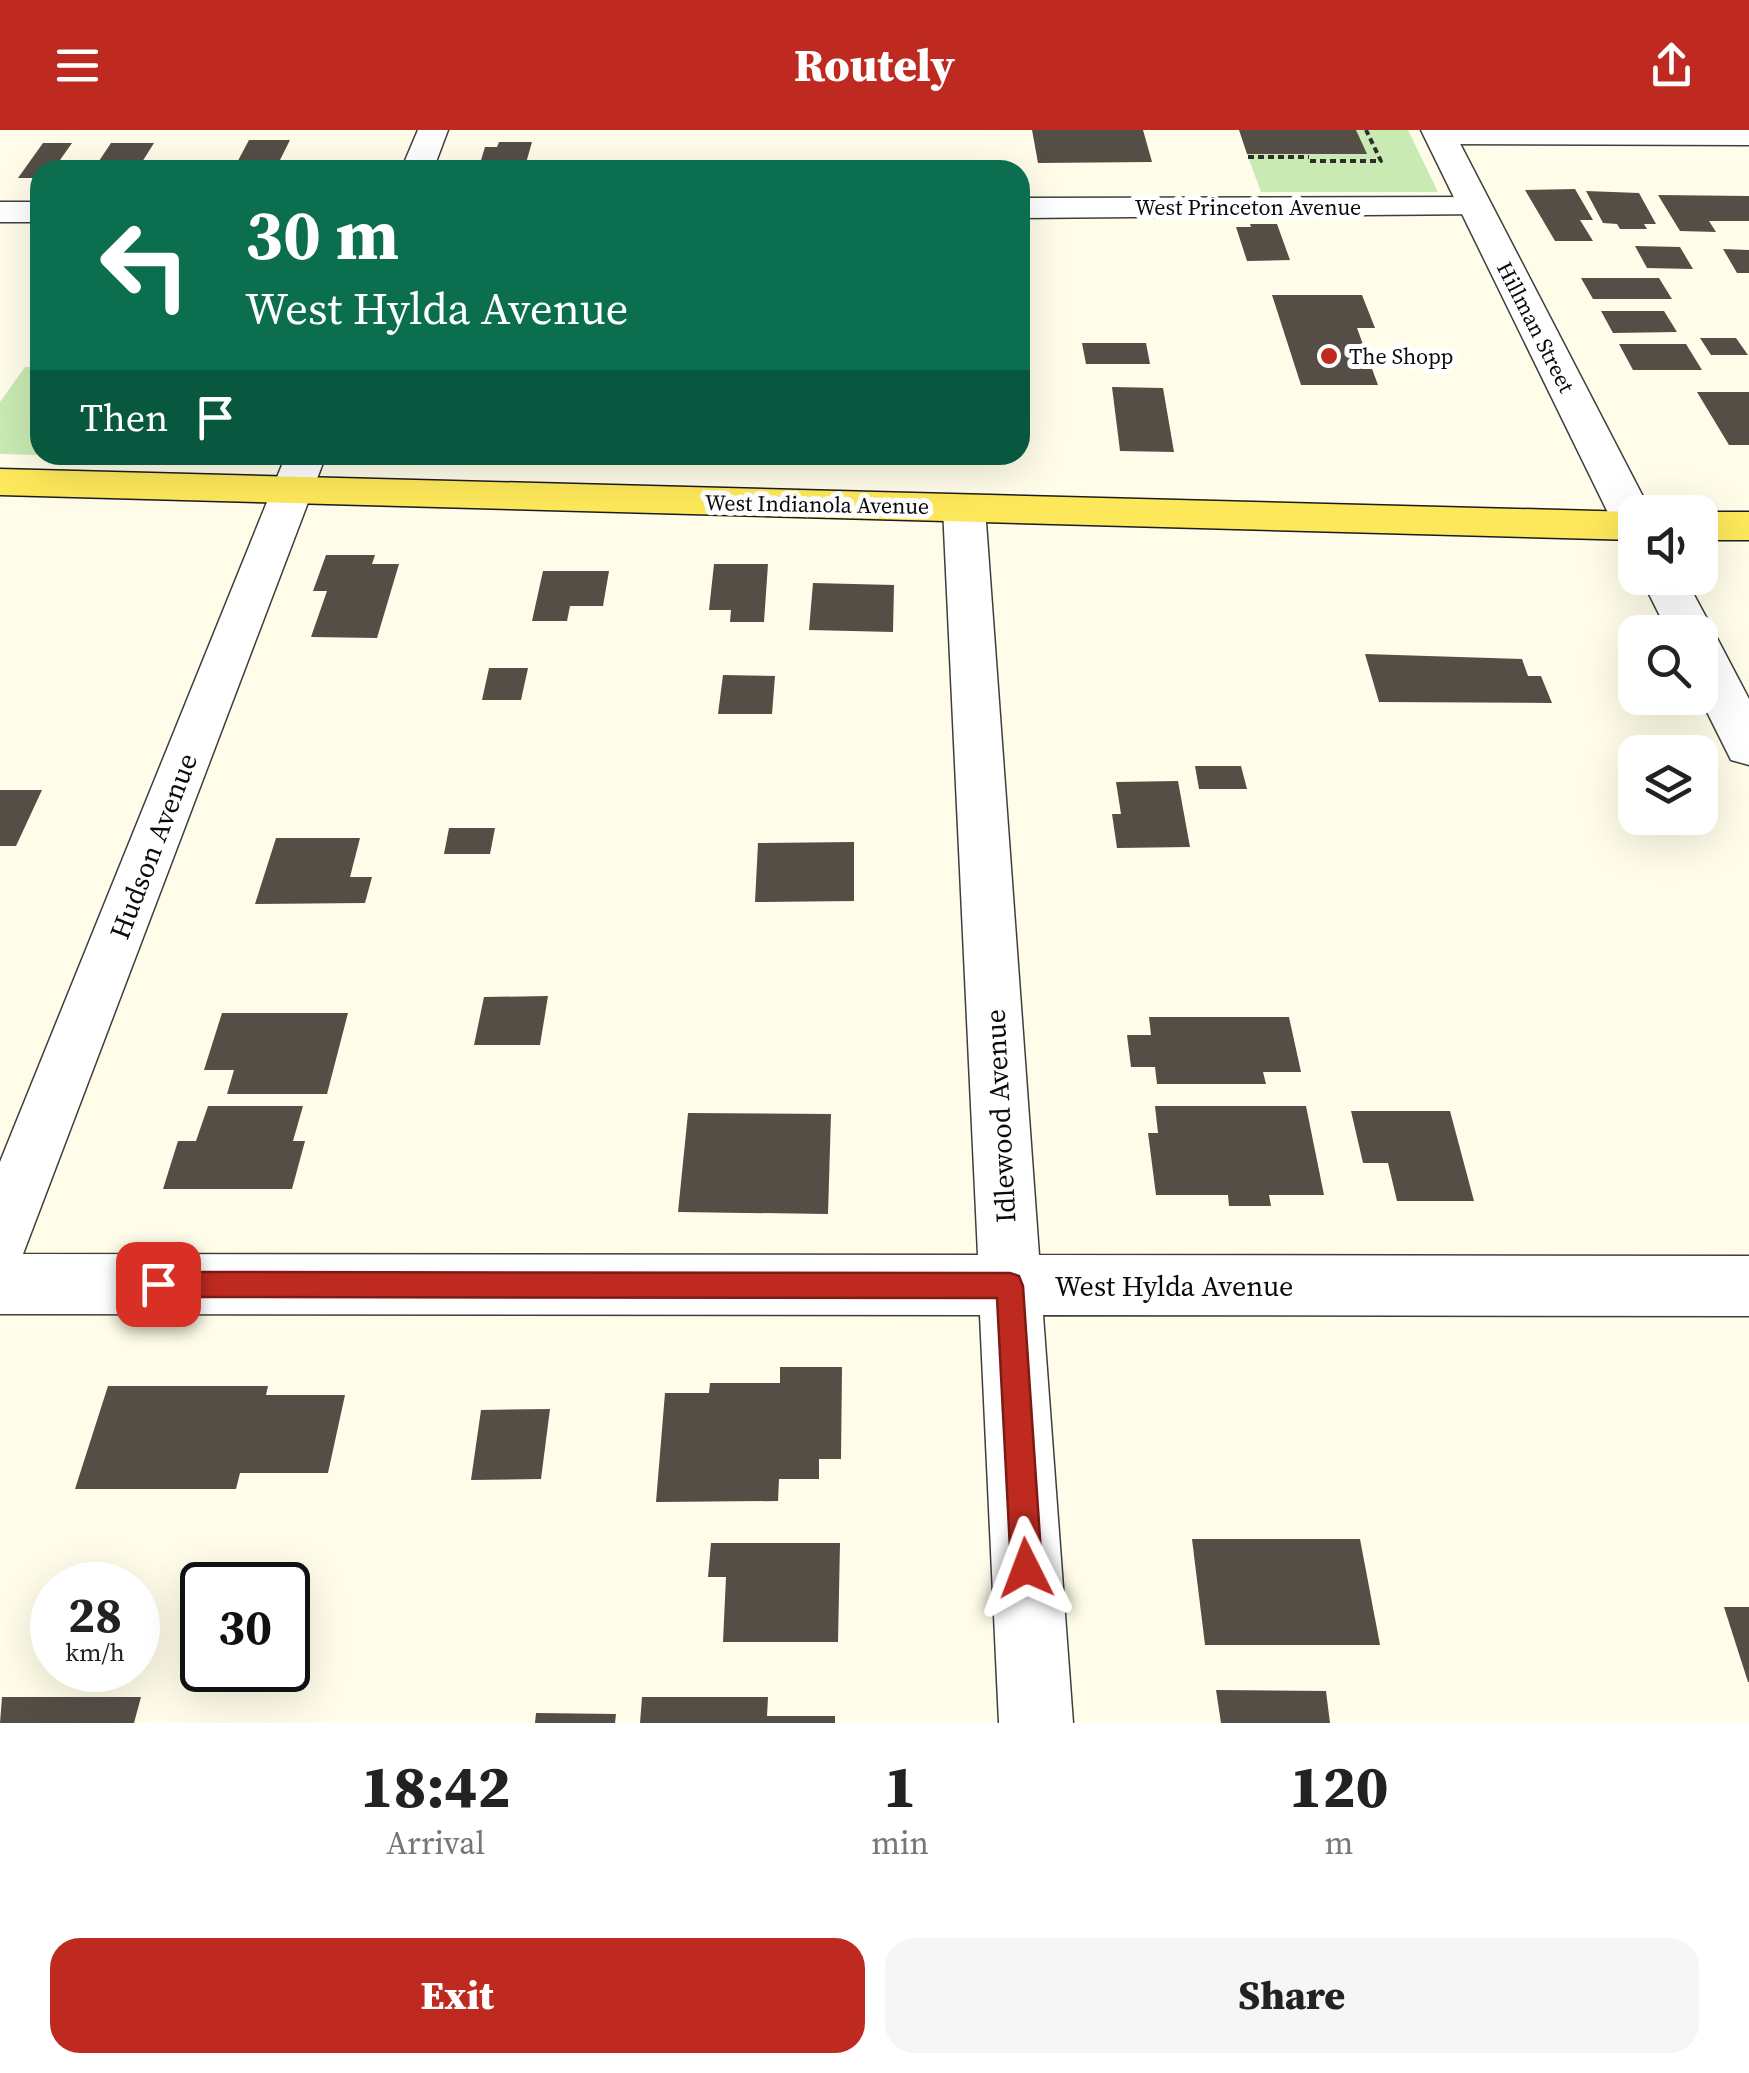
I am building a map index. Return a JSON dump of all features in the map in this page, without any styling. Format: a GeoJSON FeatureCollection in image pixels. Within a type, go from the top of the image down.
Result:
{"type":"FeatureCollection","features":[{"type":"Feature","properties":{"kind":"main road","name":"West Indianola Avenue"},"geometry":{"type":"LineString","coordinates":[[0,482],[299,473],[964,508],[1618,524]]}},
{"type":"Feature","properties":{"kind":"main road"},"geometry":{"type":"LineString","coordinates":[[1718,526],[1749,526]]}},
{"type":"Feature","properties":{"kind":"street"},"geometry":{"type":"LineString","coordinates":[[421,160],[432,130]]}},
{"type":"Feature","properties":{"kind":"street"},"geometry":{"type":"LineString","coordinates":[[1438,132],[1749,136]]}},
{"type":"Feature","properties":{"kind":"street","name":"Hillman Street"},"geometry":{"type":"LineString","coordinates":[[1438,132],[1620,495]]}},
{"type":"Feature","properties":{"kind":"street","name":"West Princeton Avenue"},"geometry":{"type":"LineString","coordinates":[[1030,208],[1476,206]]}},
{"type":"Feature","properties":{"kind":"street"},"geometry":{"type":"LineString","coordinates":[[0,212],[30,212]]}},
{"type":"Feature","properties":{"kind":"street","name":"Hudson Avenue"},"geometry":{"type":"LineString","coordinates":[[0,1237],[299,473]]}},
{"type":"Feature","properties":{"kind":"street","name":"Idlewood Avenue"},"geometry":{"type":"LineString","coordinates":[[964,508],[1036,1723]]}},
{"type":"Feature","properties":{"kind":"street"},"geometry":{"type":"LineString","coordinates":[[1718,686],[1749,748]]}},
{"type":"Feature","properties":{"kind":"street","name":"West Hylda Avenue"},"geometry":{"type":"LineString","coordinates":[[0,1284],[1749,1286]]}},
{"type":"Feature","properties":{"kind":"path"},"geometry":{"type":"LineString","coordinates":[[1248,158],[1380,161],[1366,130]]}},
{"type":"Feature","properties":{"kind":"green space"},"geometry":{"type":"Polygon","coordinates":[[[1356,130],[1408,130],[1438,192],[1261,192],[1247,154],[1365,154],[1356,130]]]}},
{"type":"Feature","properties":{"kind":"green space"},"geometry":{"type":"Polygon","coordinates":[[[25,367],[30,367],[30,455],[0,454],[0,402],[25,367]]]}},
{"type":"Feature","properties":{"kind":"building"},"geometry":{"type":"Polygon","coordinates":[[[1032,130],[1143,130],[1152,162],[1038,163],[1032,130]]]}},
{"type":"Feature","properties":{"kind":"building"},"geometry":{"type":"Polygon","coordinates":[[[1239,130],[1356,130],[1367,154],[1247,154],[1239,130]]]}},
{"type":"Feature","properties":{"kind":"building"},"geometry":{"type":"Polygon","coordinates":[[[249,140],[290,140],[280,160],[238,160],[249,140]]]}},
{"type":"Feature","properties":{"kind":"building"},"geometry":{"type":"Polygon","coordinates":[[[499,142],[532,142],[527,160],[481,160],[485,147],[497,147],[499,142]]]}},
{"type":"Feature","properties":{"kind":"building"},"geometry":{"type":"Polygon","coordinates":[[[43,143],[72,143],[60,160],[31,160],[43,143]]]}},
{"type":"Feature","properties":{"kind":"building"},"geometry":{"type":"Polygon","coordinates":[[[111,143],[154,143],[143,160],[100,160],[111,143]]]}},
{"type":"Feature","properties":{"kind":"building"},"geometry":{"type":"Polygon","coordinates":[[[30,161],[30,178],[18,178],[30,161]]]}},
{"type":"Feature","properties":{"kind":"building"},"geometry":{"type":"Polygon","coordinates":[[[1575,189],[1593,220],[1580,220],[1593,241],[1555,241],[1525,190],[1575,189]]]}},
{"type":"Feature","properties":{"kind":"building"},"geometry":{"type":"Polygon","coordinates":[[[1586,191],[1639,193],[1656,224],[1644,224],[1647,229],[1620,229],[1617,224],[1603,223],[1586,191]]]}},
{"type":"Feature","properties":{"kind":"building"},"geometry":{"type":"Polygon","coordinates":[[[1658,195],[1749,196],[1749,221],[1709,221],[1716,232],[1680,231],[1658,195]]]}},
{"type":"Feature","properties":{"kind":"building"},"geometry":{"type":"Polygon","coordinates":[[[1250,224],[1277,224],[1290,260],[1247,261],[1236,227],[1251,227],[1250,224]]]}},
{"type":"Feature","properties":{"kind":"building"},"geometry":{"type":"Polygon","coordinates":[[[1635,246],[1680,247],[1693,269],[1647,268],[1635,246]]]}},
{"type":"Feature","properties":{"kind":"building"},"geometry":{"type":"Polygon","coordinates":[[[1723,249],[1749,250],[1749,273],[1737,273],[1723,249]]]}},
{"type":"Feature","properties":{"kind":"building"},"geometry":{"type":"Polygon","coordinates":[[[1581,278],[1659,278],[1672,299],[1593,299],[1581,278]]]}},
{"type":"Feature","properties":{"kind":"building","name":"The Shopp"},"geometry":{"type":"Polygon","coordinates":[[[1272,295],[1362,295],[1375,328],[1357,328],[1378,385],[1301,385],[1272,295]]]}},
{"type":"Feature","properties":{"kind":"building"},"geometry":{"type":"Polygon","coordinates":[[[1601,311],[1664,311],[1677,332],[1613,333],[1601,311]]]}},
{"type":"Feature","properties":{"kind":"building"},"geometry":{"type":"Polygon","coordinates":[[[1700,338],[1736,338],[1748,355],[1711,355],[1700,338]]]}},
{"type":"Feature","properties":{"kind":"building"},"geometry":{"type":"Polygon","coordinates":[[[1082,343],[1146,343],[1150,364],[1086,364],[1082,343]]]}},
{"type":"Feature","properties":{"kind":"building"},"geometry":{"type":"Polygon","coordinates":[[[1619,344],[1686,344],[1702,370],[1633,370],[1619,344]]]}},
{"type":"Feature","properties":{"kind":"building"},"geometry":{"type":"Polygon","coordinates":[[[1112,387],[1163,388],[1174,452],[1120,451],[1112,387]]]}},
{"type":"Feature","properties":{"kind":"building"},"geometry":{"type":"Polygon","coordinates":[[[1697,392],[1749,392],[1749,445],[1729,445],[1697,392]]]}},
{"type":"Feature","properties":{"kind":"building"},"geometry":{"type":"Polygon","coordinates":[[[326,555],[375,555],[372,564],[399,564],[377,638],[311,637],[327,591],[313,591],[326,555]]]}},
{"type":"Feature","properties":{"kind":"building"},"geometry":{"type":"Polygon","coordinates":[[[714,564],[768,564],[764,622],[730,622],[731,610],[709,610],[714,564]]]}},
{"type":"Feature","properties":{"kind":"building"},"geometry":{"type":"Polygon","coordinates":[[[543,571],[609,571],[603,606],[570,606],[567,621],[532,621],[543,571]]]}},
{"type":"Feature","properties":{"kind":"building"},"geometry":{"type":"Polygon","coordinates":[[[813,583],[894,585],[893,632],[809,630],[813,583]]]}},
{"type":"Feature","properties":{"kind":"building"},"geometry":{"type":"Polygon","coordinates":[[[1365,654],[1522,659],[1528,676],[1541,676],[1552,703],[1379,702],[1365,654]]]}},
{"type":"Feature","properties":{"kind":"building"},"geometry":{"type":"Polygon","coordinates":[[[489,668],[528,668],[521,700],[482,700],[489,668]]]}},
{"type":"Feature","properties":{"kind":"building"},"geometry":{"type":"Polygon","coordinates":[[[723,675],[775,676],[772,714],[718,714],[723,675]]]}},
{"type":"Feature","properties":{"kind":"building"},"geometry":{"type":"Polygon","coordinates":[[[1195,766],[1241,766],[1247,789],[1199,789],[1195,766]]]}},
{"type":"Feature","properties":{"kind":"building"},"geometry":{"type":"Polygon","coordinates":[[[1178,781],[1190,847],[1117,848],[1112,814],[1121,814],[1116,782],[1178,781]]]}},
{"type":"Feature","properties":{"kind":"building"},"geometry":{"type":"Polygon","coordinates":[[[0,790],[42,790],[16,846],[0,846],[0,790]]]}},
{"type":"Feature","properties":{"kind":"building"},"geometry":{"type":"Polygon","coordinates":[[[449,828],[495,828],[490,854],[444,854],[449,828]]]}},
{"type":"Feature","properties":{"kind":"building"},"geometry":{"type":"Polygon","coordinates":[[[276,838],[360,838],[350,877],[372,877],[365,903],[255,904],[276,838]]]}},
{"type":"Feature","properties":{"kind":"building"},"geometry":{"type":"Polygon","coordinates":[[[854,842],[854,901],[755,902],[758,843],[854,842]]]}},
{"type":"Feature","properties":{"kind":"building"},"geometry":{"type":"Polygon","coordinates":[[[548,996],[540,1045],[474,1045],[484,997],[548,996]]]}},
{"type":"Feature","properties":{"kind":"building"},"geometry":{"type":"Polygon","coordinates":[[[222,1013],[348,1013],[327,1094],[227,1094],[234,1070],[204,1070],[222,1013]]]}},
{"type":"Feature","properties":{"kind":"building"},"geometry":{"type":"Polygon","coordinates":[[[1149,1017],[1289,1017],[1301,1072],[1263,1072],[1266,1084],[1157,1084],[1155,1067],[1131,1067],[1127,1035],[1151,1035],[1149,1017]]]}},
{"type":"Feature","properties":{"kind":"building"},"geometry":{"type":"Polygon","coordinates":[[[208,1106],[303,1106],[293,1141],[305,1141],[292,1189],[163,1189],[178,1141],[196,1141],[208,1106]]]}},
{"type":"Feature","properties":{"kind":"building"},"geometry":{"type":"Polygon","coordinates":[[[1155,1106],[1306,1106],[1324,1195],[1269,1195],[1271,1206],[1229,1206],[1228,1195],[1156,1195],[1148,1133],[1158,1133],[1155,1106]]]}},
{"type":"Feature","properties":{"kind":"building"},"geometry":{"type":"Polygon","coordinates":[[[1351,1111],[1450,1111],[1474,1201],[1397,1201],[1388,1163],[1363,1163],[1351,1111]]]}},
{"type":"Feature","properties":{"kind":"building"},"geometry":{"type":"Polygon","coordinates":[[[688,1113],[831,1114],[828,1214],[678,1212],[688,1113]]]}},
{"type":"Feature","properties":{"kind":"building"},"geometry":{"type":"Polygon","coordinates":[[[780,1367],[842,1367],[841,1459],[819,1459],[819,1479],[779,1479],[778,1501],[656,1502],[665,1393],[709,1393],[710,1383],[780,1383],[780,1367]]]}},
{"type":"Feature","properties":{"kind":"building"},"geometry":{"type":"Polygon","coordinates":[[[108,1386],[268,1386],[266,1395],[345,1395],[328,1473],[240,1473],[236,1489],[75,1489],[108,1386]]]}},
{"type":"Feature","properties":{"kind":"building"},"geometry":{"type":"Polygon","coordinates":[[[550,1409],[541,1479],[471,1480],[481,1410],[550,1409]]]}},
{"type":"Feature","properties":{"kind":"building"},"geometry":{"type":"Polygon","coordinates":[[[1192,1539],[1360,1539],[1380,1645],[1205,1645],[1192,1539]]]}},
{"type":"Feature","properties":{"kind":"building"},"geometry":{"type":"Polygon","coordinates":[[[711,1543],[840,1543],[838,1642],[723,1642],[726,1577],[708,1577],[711,1543]]]}},
{"type":"Feature","properties":{"kind":"building"},"geometry":{"type":"Polygon","coordinates":[[[1724,1607],[1749,1607],[1749,1682],[1748,1682],[1724,1607]]]}},
{"type":"Feature","properties":{"kind":"building"},"geometry":{"type":"Polygon","coordinates":[[[1216,1690],[1326,1691],[1330,1723],[1221,1723],[1216,1690]]]}},
{"type":"Feature","properties":{"kind":"building"},"geometry":{"type":"Polygon","coordinates":[[[2,1697],[141,1697],[134,1723],[0,1723],[2,1697]]]}},
{"type":"Feature","properties":{"kind":"building"},"geometry":{"type":"Polygon","coordinates":[[[642,1697],[768,1697],[767,1716],[835,1716],[835,1723],[640,1723],[642,1697]]]}},
{"type":"Feature","properties":{"kind":"building"},"geometry":{"type":"Polygon","coordinates":[[[536,1713],[616,1714],[615,1723],[535,1723],[536,1713]]]}},
{"type":"Feature","properties":{"kind":"place","name":"The Shopp"},"geometry":{"type":"Point","coordinates":[1329,356]}},
{"type":"Feature","properties":{"kind":"route"},"geometry":{"type":"LineString","coordinates":[[158,1284],[1010,1286],[1026,1568]]}}]}
